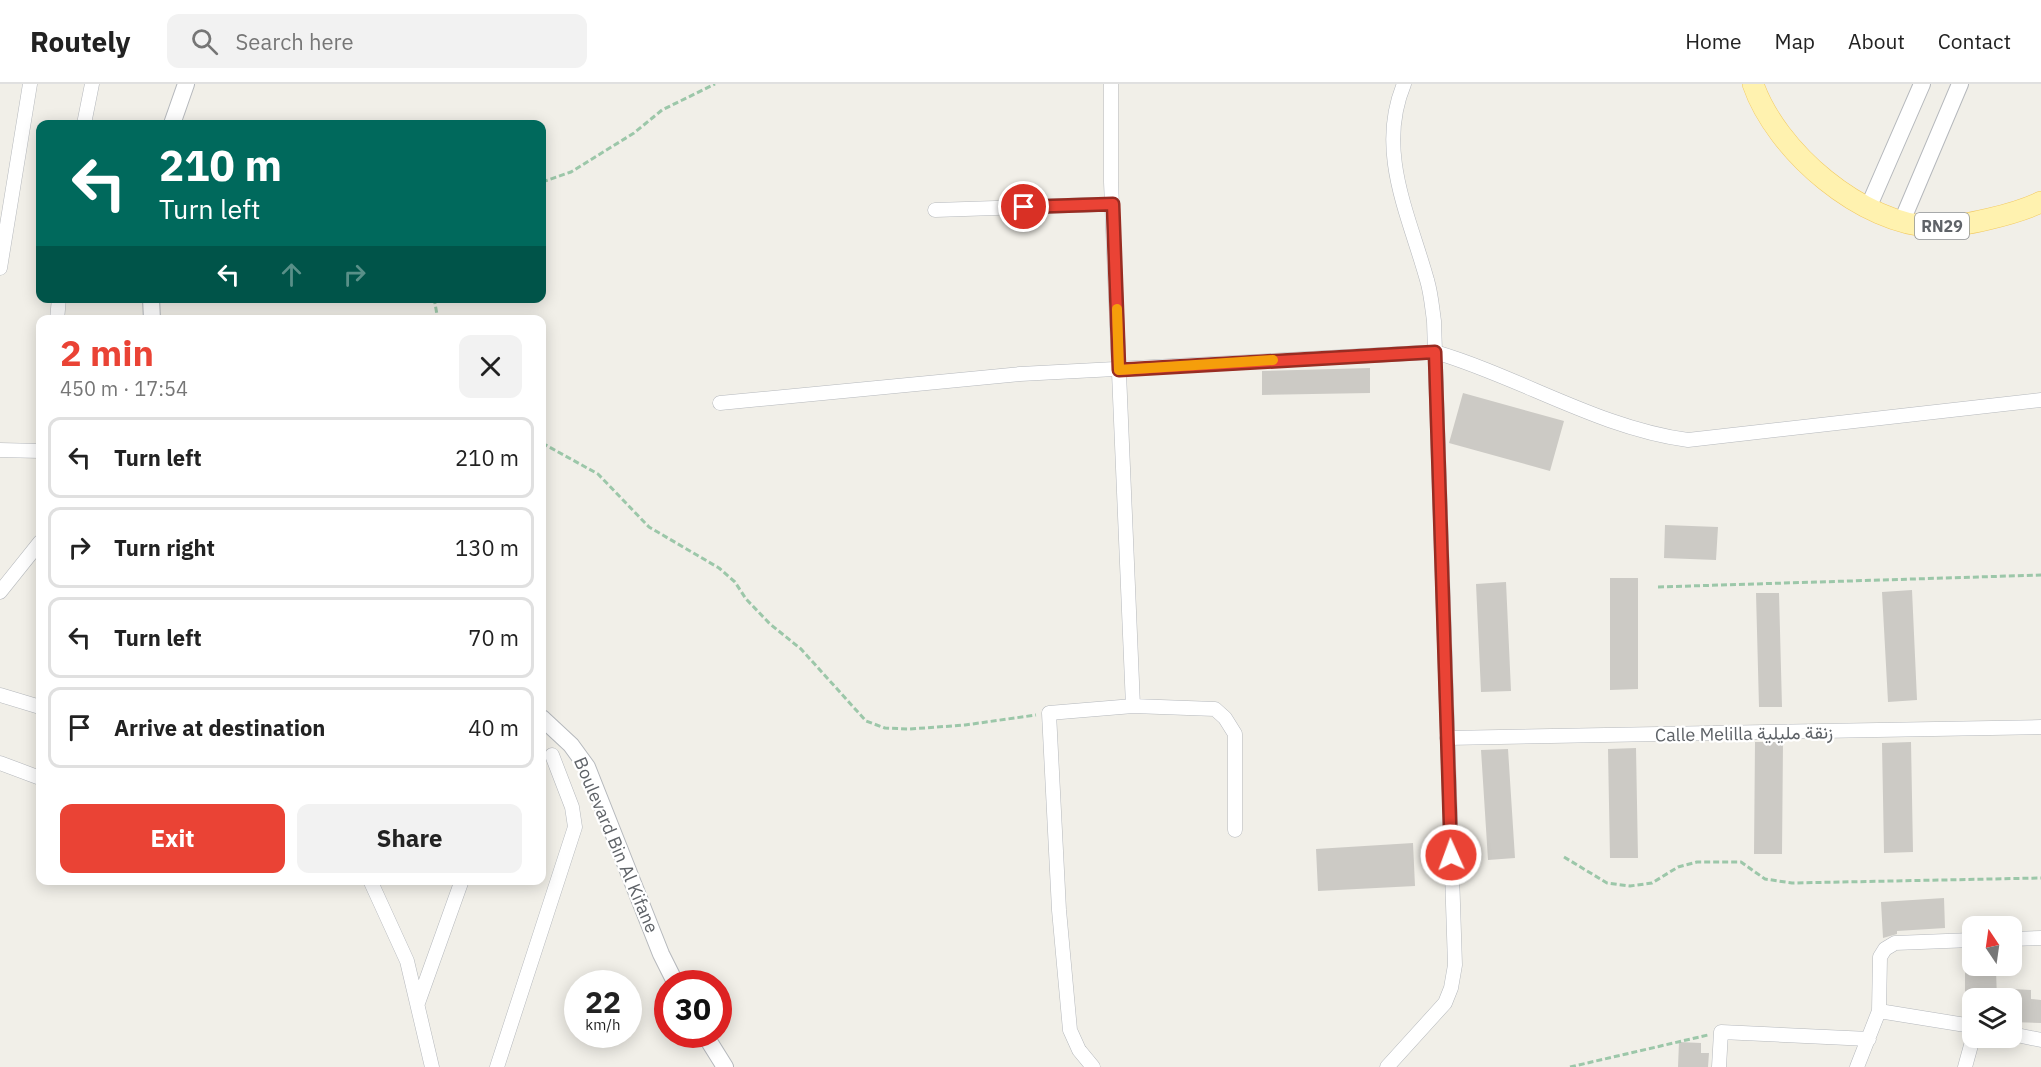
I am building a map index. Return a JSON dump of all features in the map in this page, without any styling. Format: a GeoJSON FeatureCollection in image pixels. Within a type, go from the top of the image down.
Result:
{"type":"FeatureCollection","features":[{"type":"Feature","properties":{"kind":"main road","name":"RN29"},"geometry":{"type":"LineString","coordinates":[[1752,84],[1778,129],[1804,161],[1847,195],[1869,208],[1902,221],[1935,227],[1993,218],[2041,202]]}},
{"type":"Feature","properties":{"kind":"street"},"geometry":{"type":"LineString","coordinates":[[0,268],[30,84]]}},
{"type":"Feature","properties":{"kind":"street"},"geometry":{"type":"LineString","coordinates":[[85,120],[92,84]]}},
{"type":"Feature","properties":{"kind":"street"},"geometry":{"type":"LineString","coordinates":[[173,120],[186,84]]}},
{"type":"Feature","properties":{"kind":"street"},"geometry":{"type":"LineString","coordinates":[[1111,84],[1113,204],[1133,706]]}},
{"type":"Feature","properties":{"kind":"street"},"geometry":{"type":"LineString","coordinates":[[1387,1067],[1445,1003],[1455,965],[1435,352],[1428,282],[1401,201],[1394,162],[1395,113],[1404,84]]}},
{"type":"Feature","properties":{"kind":"street"},"geometry":{"type":"LineString","coordinates":[[1869,208],[1922,84]]}},
{"type":"Feature","properties":{"kind":"street"},"geometry":{"type":"LineString","coordinates":[[1902,221],[1960,84]]}},
{"type":"Feature","properties":{"kind":"street"},"geometry":{"type":"LineString","coordinates":[[935,210],[1113,204]]}},
{"type":"Feature","properties":{"kind":"street"},"geometry":{"type":"LineString","coordinates":[[720,403],[1020,374],[1435,352],[1468,361],[1595,414],[1657,435],[1688,440],[2041,400]]}},
{"type":"Feature","properties":{"kind":"street"},"geometry":{"type":"LineString","coordinates":[[0,450],[36,451]]}},
{"type":"Feature","properties":{"kind":"street"},"geometry":{"type":"LineString","coordinates":[[0,592],[36,547]]}},
{"type":"Feature","properties":{"kind":"street"},"geometry":{"type":"LineString","coordinates":[[0,695],[36,706]]}},
{"type":"Feature","properties":{"kind":"street"},"geometry":{"type":"LineString","coordinates":[[1093,1067],[1079,1050],[1070,1030],[1071,1011],[1059,910],[1049,713],[1133,706],[1215,709],[1225,718],[1235,734],[1235,830]]}},
{"type":"Feature","properties":{"kind":"street","name":"Boulevard Bin Al Kifane"},"geometry":{"type":"LineString","coordinates":[[546,722],[571,745],[587,767],[669,970]]}},
{"type":"Feature","properties":{"kind":"street","name":"Calle Melilla زنقة مليلية"},"geometry":{"type":"LineString","coordinates":[[1447,738],[2041,727]]}},
{"type":"Feature","properties":{"kind":"street"},"geometry":{"type":"LineString","coordinates":[[496,1067],[575,827],[572,807],[547,756],[571,745]]}},
{"type":"Feature","properties":{"kind":"street"},"geometry":{"type":"LineString","coordinates":[[0,763],[36,776]]}},
{"type":"Feature","properties":{"kind":"street"},"geometry":{"type":"LineString","coordinates":[[372,885],[407,961],[432,1067]]}},
{"type":"Feature","properties":{"kind":"street"},"geometry":{"type":"LineString","coordinates":[[418,1004],[460,885]]}},
{"type":"Feature","properties":{"kind":"street"},"geometry":{"type":"LineString","coordinates":[[2022,939],[2041,938]]}},
{"type":"Feature","properties":{"kind":"street"},"geometry":{"type":"LineString","coordinates":[[1857,1067],[1879,1011],[1880,957],[1890,945],[1962,941]]}},
{"type":"Feature","properties":{"kind":"street"},"geometry":{"type":"LineString","coordinates":[[1879,1011],[1962,1024]]}},
{"type":"Feature","properties":{"kind":"street"},"geometry":{"type":"LineString","coordinates":[[1719,1067],[1721,1032],[1869,1039]]}},
{"type":"Feature","properties":{"kind":"street"},"geometry":{"type":"LineString","coordinates":[[2022,1036],[2041,1040]]}},
{"type":"Feature","properties":{"kind":"street"},"geometry":{"type":"LineString","coordinates":[[713,1048],[725,1067]]}},
{"type":"Feature","properties":{"kind":"street"},"geometry":{"type":"LineString","coordinates":[[1965,1067],[1970,1048]]}},
{"type":"Feature","properties":{"kind":"path"},"geometry":{"type":"LineString","coordinates":[[546,181],[571,172],[634,133],[662,110],[715,84]]}},
{"type":"Feature","properties":{"kind":"path"},"geometry":{"type":"LineString","coordinates":[[546,445],[598,474],[649,527],[719,568],[735,582],[746,599],[770,624],[801,649],[866,721],[885,728],[910,729],[965,725],[1049,713]]}},
{"type":"Feature","properties":{"kind":"path"},"geometry":{"type":"LineString","coordinates":[[1658,586],[2041,575]]}},
{"type":"Feature","properties":{"kind":"path"},"geometry":{"type":"LineString","coordinates":[[1564,857],[1607,883],[1630,886],[1652,883],[1678,867],[1697,862],[1742,862],[1765,879],[1792,883],[2041,878]]}},
{"type":"Feature","properties":{"kind":"path"},"geometry":{"type":"LineString","coordinates":[[1570,1067],[1721,1032]]}},
{"type":"Feature","properties":{"kind":"building"},"geometry":{"type":"Polygon","coordinates":[[[1370,368],[1370,393],[1262,395],[1262,371],[1370,368]]]}},
{"type":"Feature","properties":{"kind":"building"},"geometry":{"type":"Polygon","coordinates":[[[1463,393],[1564,421],[1550,471],[1449,443],[1463,393]]]}},
{"type":"Feature","properties":{"kind":"building"},"geometry":{"type":"Polygon","coordinates":[[[1665,525],[1718,527],[1716,560],[1664,558],[1665,525]]]}},
{"type":"Feature","properties":{"kind":"building"},"geometry":{"type":"Polygon","coordinates":[[[1610,578],[1638,578],[1638,689],[1610,690],[1610,578]]]}},
{"type":"Feature","properties":{"kind":"building"},"geometry":{"type":"Polygon","coordinates":[[[1506,582],[1511,691],[1481,692],[1476,584],[1506,582]]]}},
{"type":"Feature","properties":{"kind":"building"},"geometry":{"type":"Polygon","coordinates":[[[1912,590],[1917,700],[1888,702],[1882,592],[1912,590]]]}},
{"type":"Feature","properties":{"kind":"building"},"geometry":{"type":"Polygon","coordinates":[[[1756,593],[1779,593],[1782,707],[1759,707],[1756,593]]]}},
{"type":"Feature","properties":{"kind":"building"},"geometry":{"type":"Polygon","coordinates":[[[1755,742],[1783,742],[1782,854],[1754,854],[1755,742]]]}},
{"type":"Feature","properties":{"kind":"building"},"geometry":{"type":"Polygon","coordinates":[[[1911,742],[1913,852],[1884,853],[1882,743],[1911,742]]]}},
{"type":"Feature","properties":{"kind":"building"},"geometry":{"type":"Polygon","coordinates":[[[1636,748],[1638,858],[1610,858],[1608,749],[1636,748]]]}},
{"type":"Feature","properties":{"kind":"building"},"geometry":{"type":"Polygon","coordinates":[[[1508,749],[1515,858],[1488,860],[1481,750],[1508,749]]]}},
{"type":"Feature","properties":{"kind":"building"},"geometry":{"type":"Polygon","coordinates":[[[1413,843],[1415,886],[1318,891],[1316,849],[1413,843]]]}},
{"type":"Feature","properties":{"kind":"building"},"geometry":{"type":"Polygon","coordinates":[[[1944,898],[1945,928],[1897,931],[1897,934],[1883,938],[1881,902],[1944,898]]]}},
{"type":"Feature","properties":{"kind":"building"},"geometry":{"type":"Polygon","coordinates":[[[1965,976],[1996,976],[1997,988],[1965,988],[1965,976]]]}},
{"type":"Feature","properties":{"kind":"building"},"geometry":{"type":"Polygon","coordinates":[[[2022,990],[2031,990],[2031,999],[2041,1000],[2041,1023],[2022,1022],[2022,990]]]}},
{"type":"Feature","properties":{"kind":"building"},"geometry":{"type":"Polygon","coordinates":[[[1679,1042],[1701,1043],[1701,1053],[1709,1053],[1708,1067],[1678,1067],[1679,1042]]]}},
{"type":"Feature","properties":{"kind":"slow traffic"},"geometry":{"type":"LineString","coordinates":[[1117,309],[1119,370],[1273,360]]}},
{"type":"Feature","properties":{"kind":"route"},"geometry":{"type":"LineString","coordinates":[[1024,207],[1113,204],[1119,370],[1200,363],[1435,352],[1451,855]]}}]}
